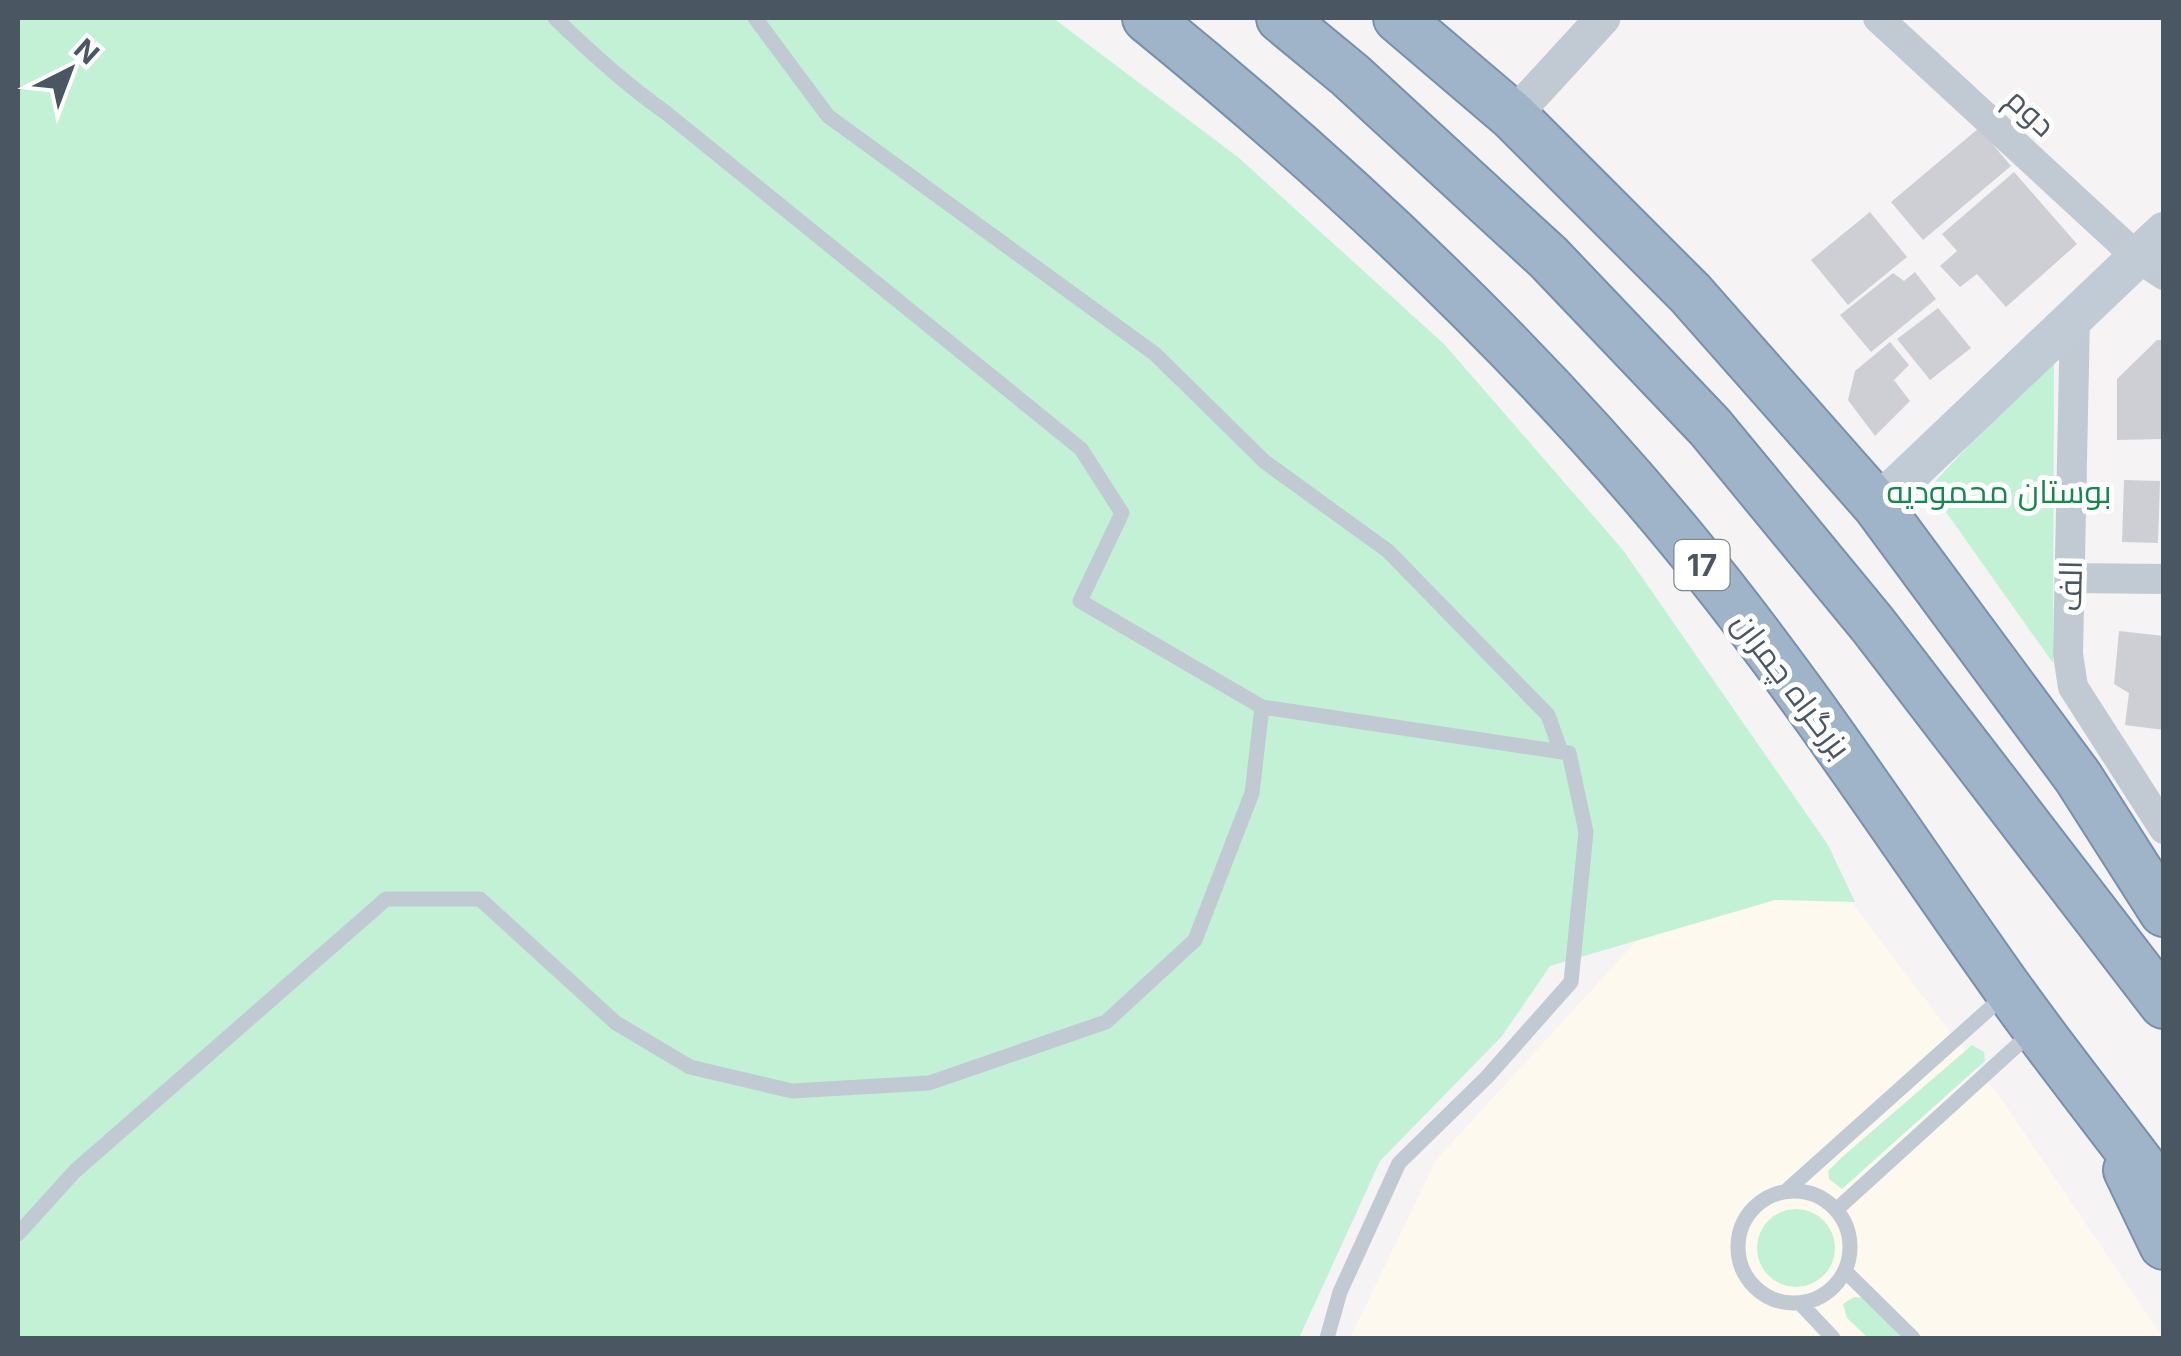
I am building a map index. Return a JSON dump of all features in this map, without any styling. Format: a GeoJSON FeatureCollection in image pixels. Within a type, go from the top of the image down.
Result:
{"type":"FeatureCollection","features":[{"type":"Feature","properties":{"kind":"highway","name":"بزرگراه چمران"},"geometry":{"type":"LineString","coordinates":[[1147,18],[1274,122],[1468,305],[1601,446],[1687,545],[1830,736],[2022,1009],[2164,1196]]}},
{"type":"Feature","properties":{"kind":"highway"},"geometry":{"type":"LineString","coordinates":[[1280,18],[1350,75],[1549,258],[1710,427],[1885,640],[2164,1004]]}},
{"type":"Feature","properties":{"kind":"highway"},"geometry":{"type":"LineString","coordinates":[[1398,18],[1513,116],[1690,294],[1877,505],[2078,777],[2164,912]]}},
{"type":"Feature","properties":{"kind":"highway"},"geometry":{"type":"LineString","coordinates":[[2099,1108],[2164,1245]]}},
{"type":"Feature","properties":{"kind":"main road"},"geometry":{"type":"LineString","coordinates":[[1877,505],[2075,317],[2155,255]]}},
{"type":"Feature","properties":{"kind":"street"},"geometry":{"type":"LineString","coordinates":[[1513,116],[1604,18]]}},
{"type":"Feature","properties":{"kind":"street","name":"دوم"},"geometry":{"type":"LineString","coordinates":[[1878,18],[2155,255]]}},
{"type":"Feature","properties":{"kind":"street","name":"الف"},"geometry":{"type":"LineString","coordinates":[[2075,317],[2068,654],[2074,687],[2164,829]]}},
{"type":"Feature","properties":{"kind":"street"},"geometry":{"type":"LineString","coordinates":[[2070,578],[2164,579]]}},
{"type":"Feature","properties":{"kind":"lane"},"geometry":{"type":"LineString","coordinates":[[555,18],[622,82],[695,136],[1081,449],[1122,514],[1080,601],[1262,708],[1568,753],[1586,832],[1571,982],[1487,1076],[1399,1163],[1340,1292],[1328,1338]]}},
{"type":"Feature","properties":{"kind":"lane"},"geometry":{"type":"LineString","coordinates":[[755,18],[828,116],[1155,354],[1265,462],[1388,551],[1548,715],[1561,752]]}},
{"type":"Feature","properties":{"kind":"lane"},"geometry":{"type":"LineString","coordinates":[[18,1234],[75,1171],[386,898],[480,900],[616,1023],[690,1067],[792,1091],[929,1083],[1106,1022],[1195,940],[1252,792],[1262,708]]}},
{"type":"Feature","properties":{"kind":"lane"},"geometry":{"type":"LineString","coordinates":[[1786,1191],[1822,1198],[1836,1210],[1850,1240],[1845,1271],[1834,1286],[1818,1298],[1800,1304],[1762,1295],[1739,1264],[1737,1244],[1741,1226],[1752,1209],[1767,1197],[1786,1191],[2022,1009]]}},
{"type":"Feature","properties":{"kind":"lane"},"geometry":{"type":"LineString","coordinates":[[1836,1210],[2022,1009]]}},
{"type":"Feature","properties":{"kind":"lane"},"geometry":{"type":"LineString","coordinates":[[1845,1271],[1913,1338]]}},
{"type":"Feature","properties":{"kind":"lane"},"geometry":{"type":"LineString","coordinates":[[1800,1304],[1834,1338]]}},
{"type":"Feature","properties":{"kind":"shaded area"},"geometry":{"type":"Polygon","coordinates":[[[1770,795],[2002,1100],[2163,1338],[1350,1338],[1436,1160],[1770,795]]]}},
{"type":"Feature","properties":{"kind":"green space"},"geometry":{"type":"Polygon","coordinates":[[[18,18],[1053,18],[1239,158],[1444,344],[1623,550],[1828,845],[1855,902],[1775,900],[1550,966],[1502,1036],[1380,1161],[1299,1338],[18,1338],[18,18]]]}},
{"type":"Feature","properties":{"kind":"green space","name":"بوستان محمودیه"},"geometry":{"type":"Polygon","coordinates":[[[2054,354],[2053,663],[1929,488],[2054,354]]]}},
{"type":"Feature","properties":{"kind":"green space"},"geometry":{"type":"Polygon","coordinates":[[[1972,1045],[1984,1052],[1985,1061],[1842,1189],[1829,1179],[1828,1171],[1841,1158],[1972,1045]]]}},
{"type":"Feature","properties":{"kind":"green space"},"geometry":{"type":"Polygon","coordinates":[[[1796,1209],[1824,1220],[1835,1248],[1824,1276],[1796,1287],[1768,1276],[1757,1248],[1768,1220],[1796,1209]]]}},
{"type":"Feature","properties":{"kind":"green space"},"geometry":{"type":"Polygon","coordinates":[[[1854,1297],[1865,1298],[1902,1338],[1868,1338],[1847,1318],[1843,1304],[1854,1297]]]}},
{"type":"Feature","properties":{"kind":"building"},"geometry":{"type":"Polygon","coordinates":[[[1979,128],[2011,166],[1923,240],[1891,202],[1979,128]]]}},
{"type":"Feature","properties":{"kind":"building"},"geometry":{"type":"Polygon","coordinates":[[[2014,172],[2077,244],[2006,307],[1977,274],[1960,287],[1940,266],[1957,251],[1942,234],[2014,172]]]}},
{"type":"Feature","properties":{"kind":"building"},"geometry":{"type":"Polygon","coordinates":[[[1870,212],[1907,257],[1848,305],[1811,260],[1870,212]]]}},
{"type":"Feature","properties":{"kind":"building"},"geometry":{"type":"Polygon","coordinates":[[[1915,272],[1936,299],[1871,352],[1840,315],[1893,273],[1904,281],[1915,272]]]}},
{"type":"Feature","properties":{"kind":"building"},"geometry":{"type":"Polygon","coordinates":[[[1938,308],[1971,348],[1930,380],[1897,339],[1938,308]]]}},
{"type":"Feature","properties":{"kind":"building"},"geometry":{"type":"Polygon","coordinates":[[[2157,340],[2164,340],[2164,439],[2117,440],[2117,379],[2157,340]]]}},
{"type":"Feature","properties":{"kind":"building"},"geometry":{"type":"Polygon","coordinates":[[[1890,342],[1909,365],[1894,380],[1910,401],[1875,436],[1848,400],[1855,371],[1890,342]]]}},
{"type":"Feature","properties":{"kind":"building"},"geometry":{"type":"Polygon","coordinates":[[[2124,480],[2160,481],[2158,543],[2122,542],[2124,480]]]}},
{"type":"Feature","properties":{"kind":"building"},"geometry":{"type":"Polygon","coordinates":[[[2119,631],[2164,636],[2164,730],[2125,725],[2129,693],[2114,684],[2119,631]]]}}]}
